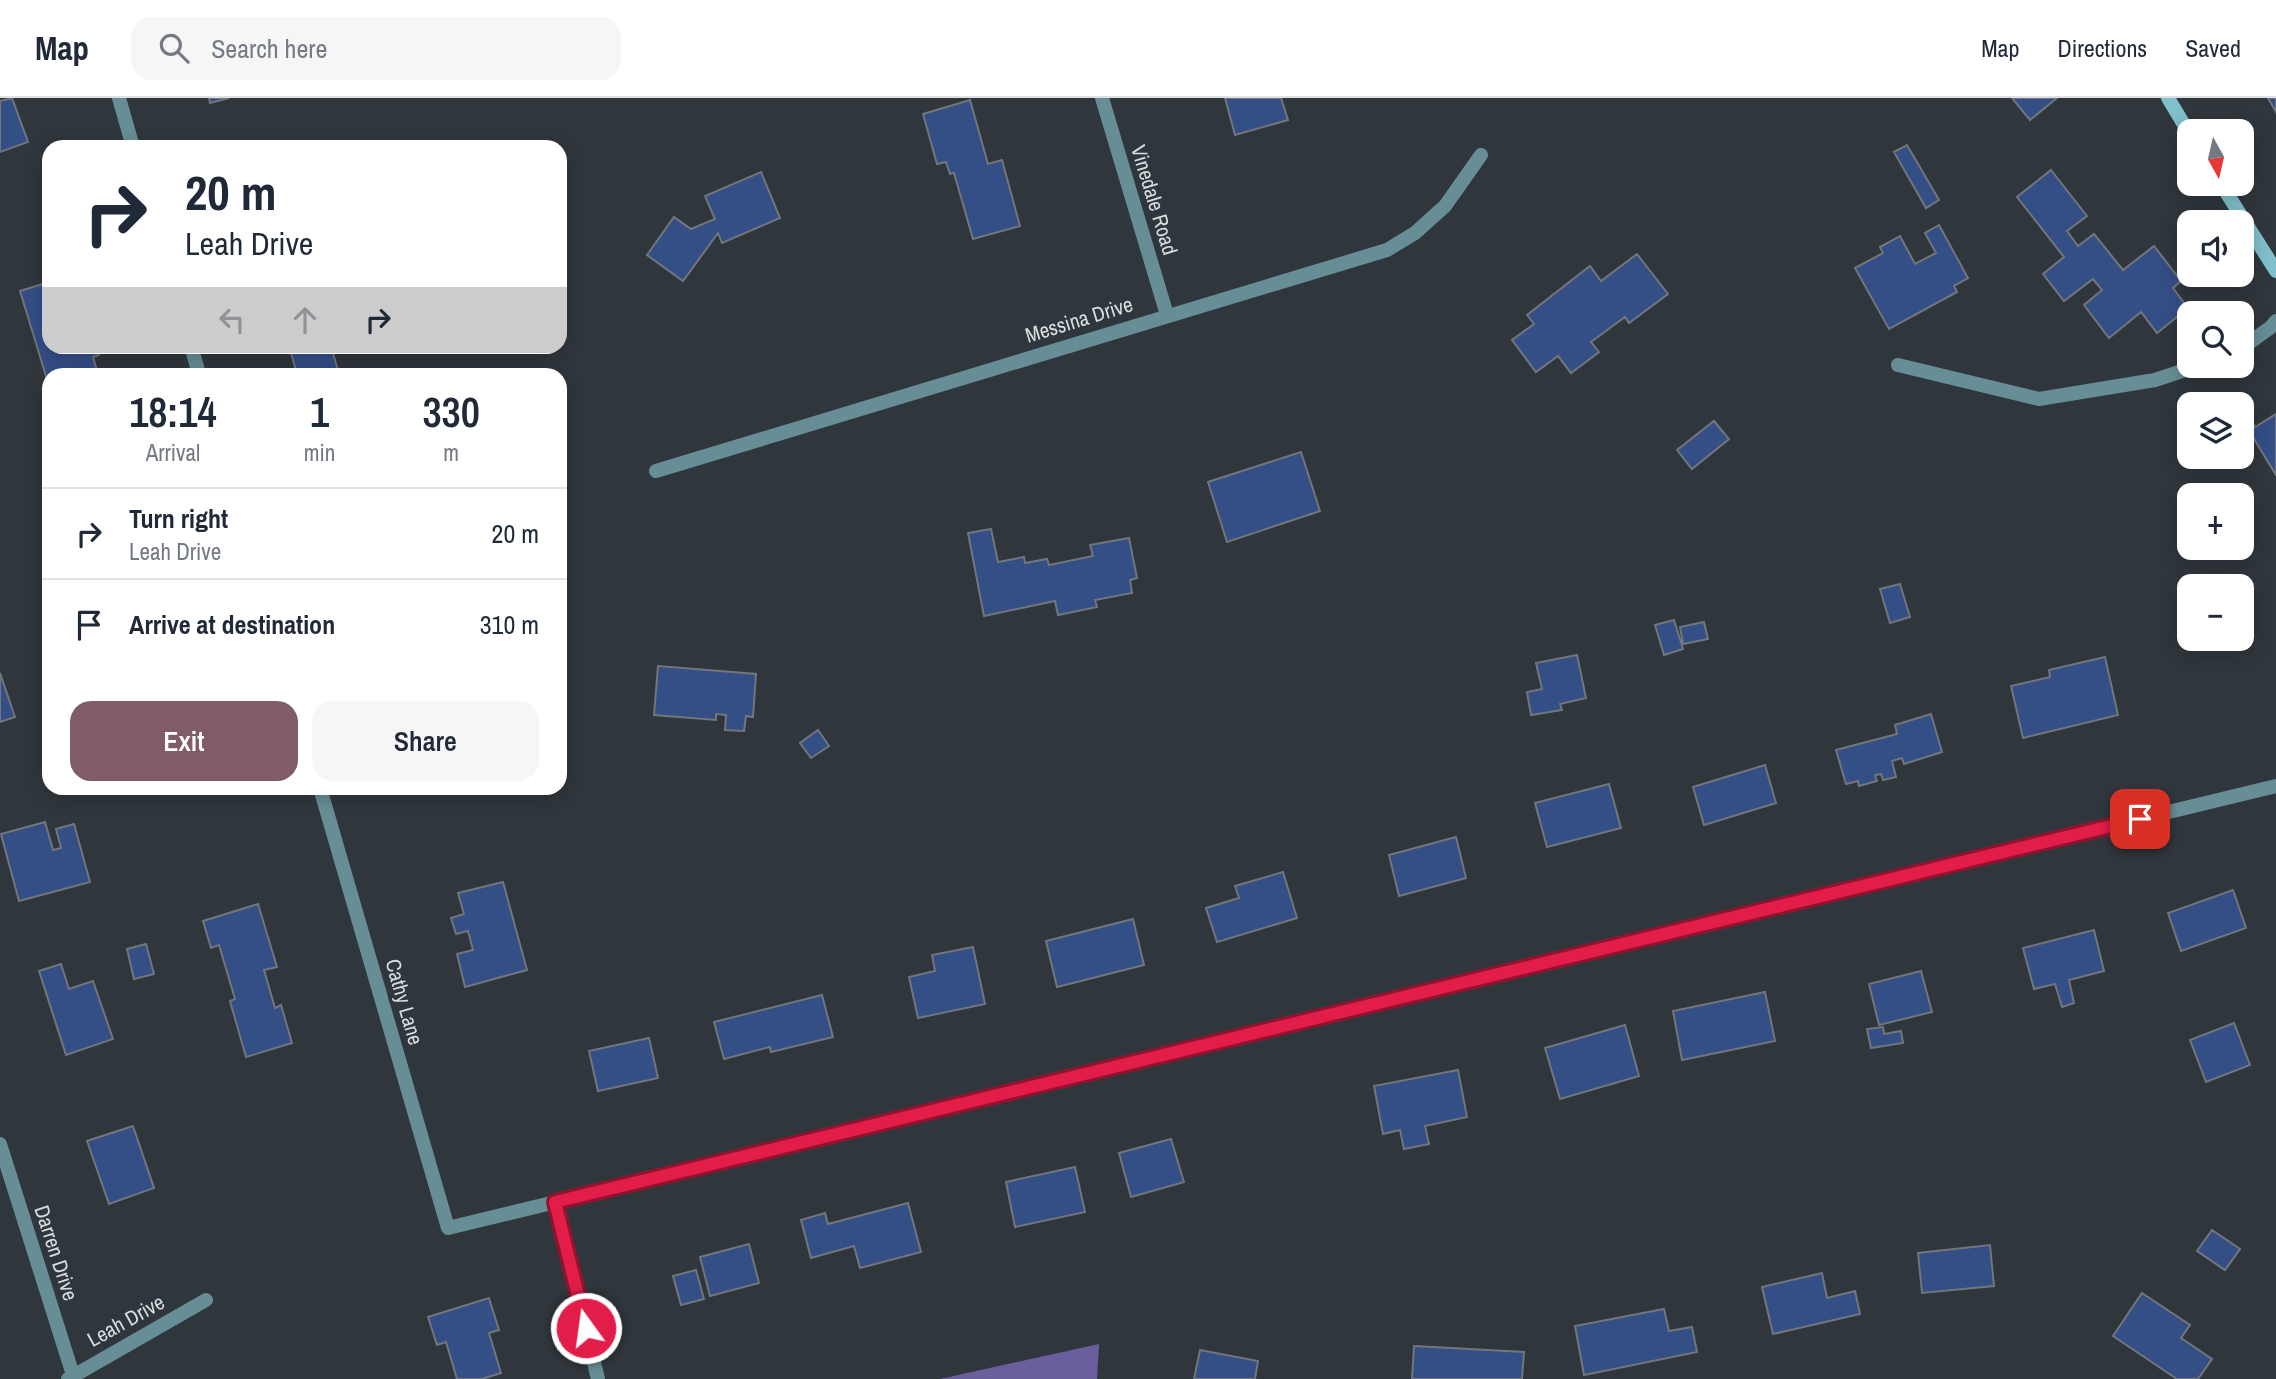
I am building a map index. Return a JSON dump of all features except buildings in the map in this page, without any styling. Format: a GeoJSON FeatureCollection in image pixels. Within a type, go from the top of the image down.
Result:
{"type":"FeatureCollection","features":[{"type":"Feature","properties":{"kind":"main road"},"geometry":{"type":"LineString","coordinates":[[2168,98],[2181,119]]}},
{"type":"Feature","properties":{"kind":"main road"},"geometry":{"type":"LineString","coordinates":[[2229,196],[2276,271]]}},
{"type":"Feature","properties":{"kind":"street"},"geometry":{"type":"LineString","coordinates":[[119,98],[131,140]]}},
{"type":"Feature","properties":{"kind":"street","name":"Vinedale Road"},"geometry":{"type":"LineString","coordinates":[[1102,98],[1167,315]]}},
{"type":"Feature","properties":{"kind":"street","name":"Messina Drive"},"geometry":{"type":"LineString","coordinates":[[656,471],[1387,250],[1415,233],[1445,206],[1480,155]]}},
{"type":"Feature","properties":{"kind":"street"},"geometry":{"type":"LineString","coordinates":[[2254,338],[2276,321]]}},
{"type":"Feature","properties":{"kind":"street"},"geometry":{"type":"LineString","coordinates":[[1898,365],[2039,399],[2155,380],[2177,373]]}},
{"type":"Feature","properties":{"kind":"street"},"geometry":{"type":"LineString","coordinates":[[598,1379],[555,1202],[2276,786]]}},
{"type":"Feature","properties":{"kind":"street","name":"Cathy Lane"},"geometry":{"type":"LineString","coordinates":[[322,795],[448,1228],[555,1202]]}},
{"type":"Feature","properties":{"kind":"street","name":"Darren Drive"},"geometry":{"type":"LineString","coordinates":[[0,1144],[71,1377]]}},
{"type":"Feature","properties":{"kind":"street","name":"Leah Drive"},"geometry":{"type":"LineString","coordinates":[[71,1377],[206,1300]]}},
{"type":"Feature","properties":{"kind":"shaded area"},"geometry":{"type":"Polygon","coordinates":[[[1099,1344],[1097,1379],[940,1379],[1099,1344]]]}},
{"type":"Feature","properties":{"kind":"route"},"geometry":{"type":"LineString","coordinates":[[586,1328],[555,1202],[2140,819]]}}]}
